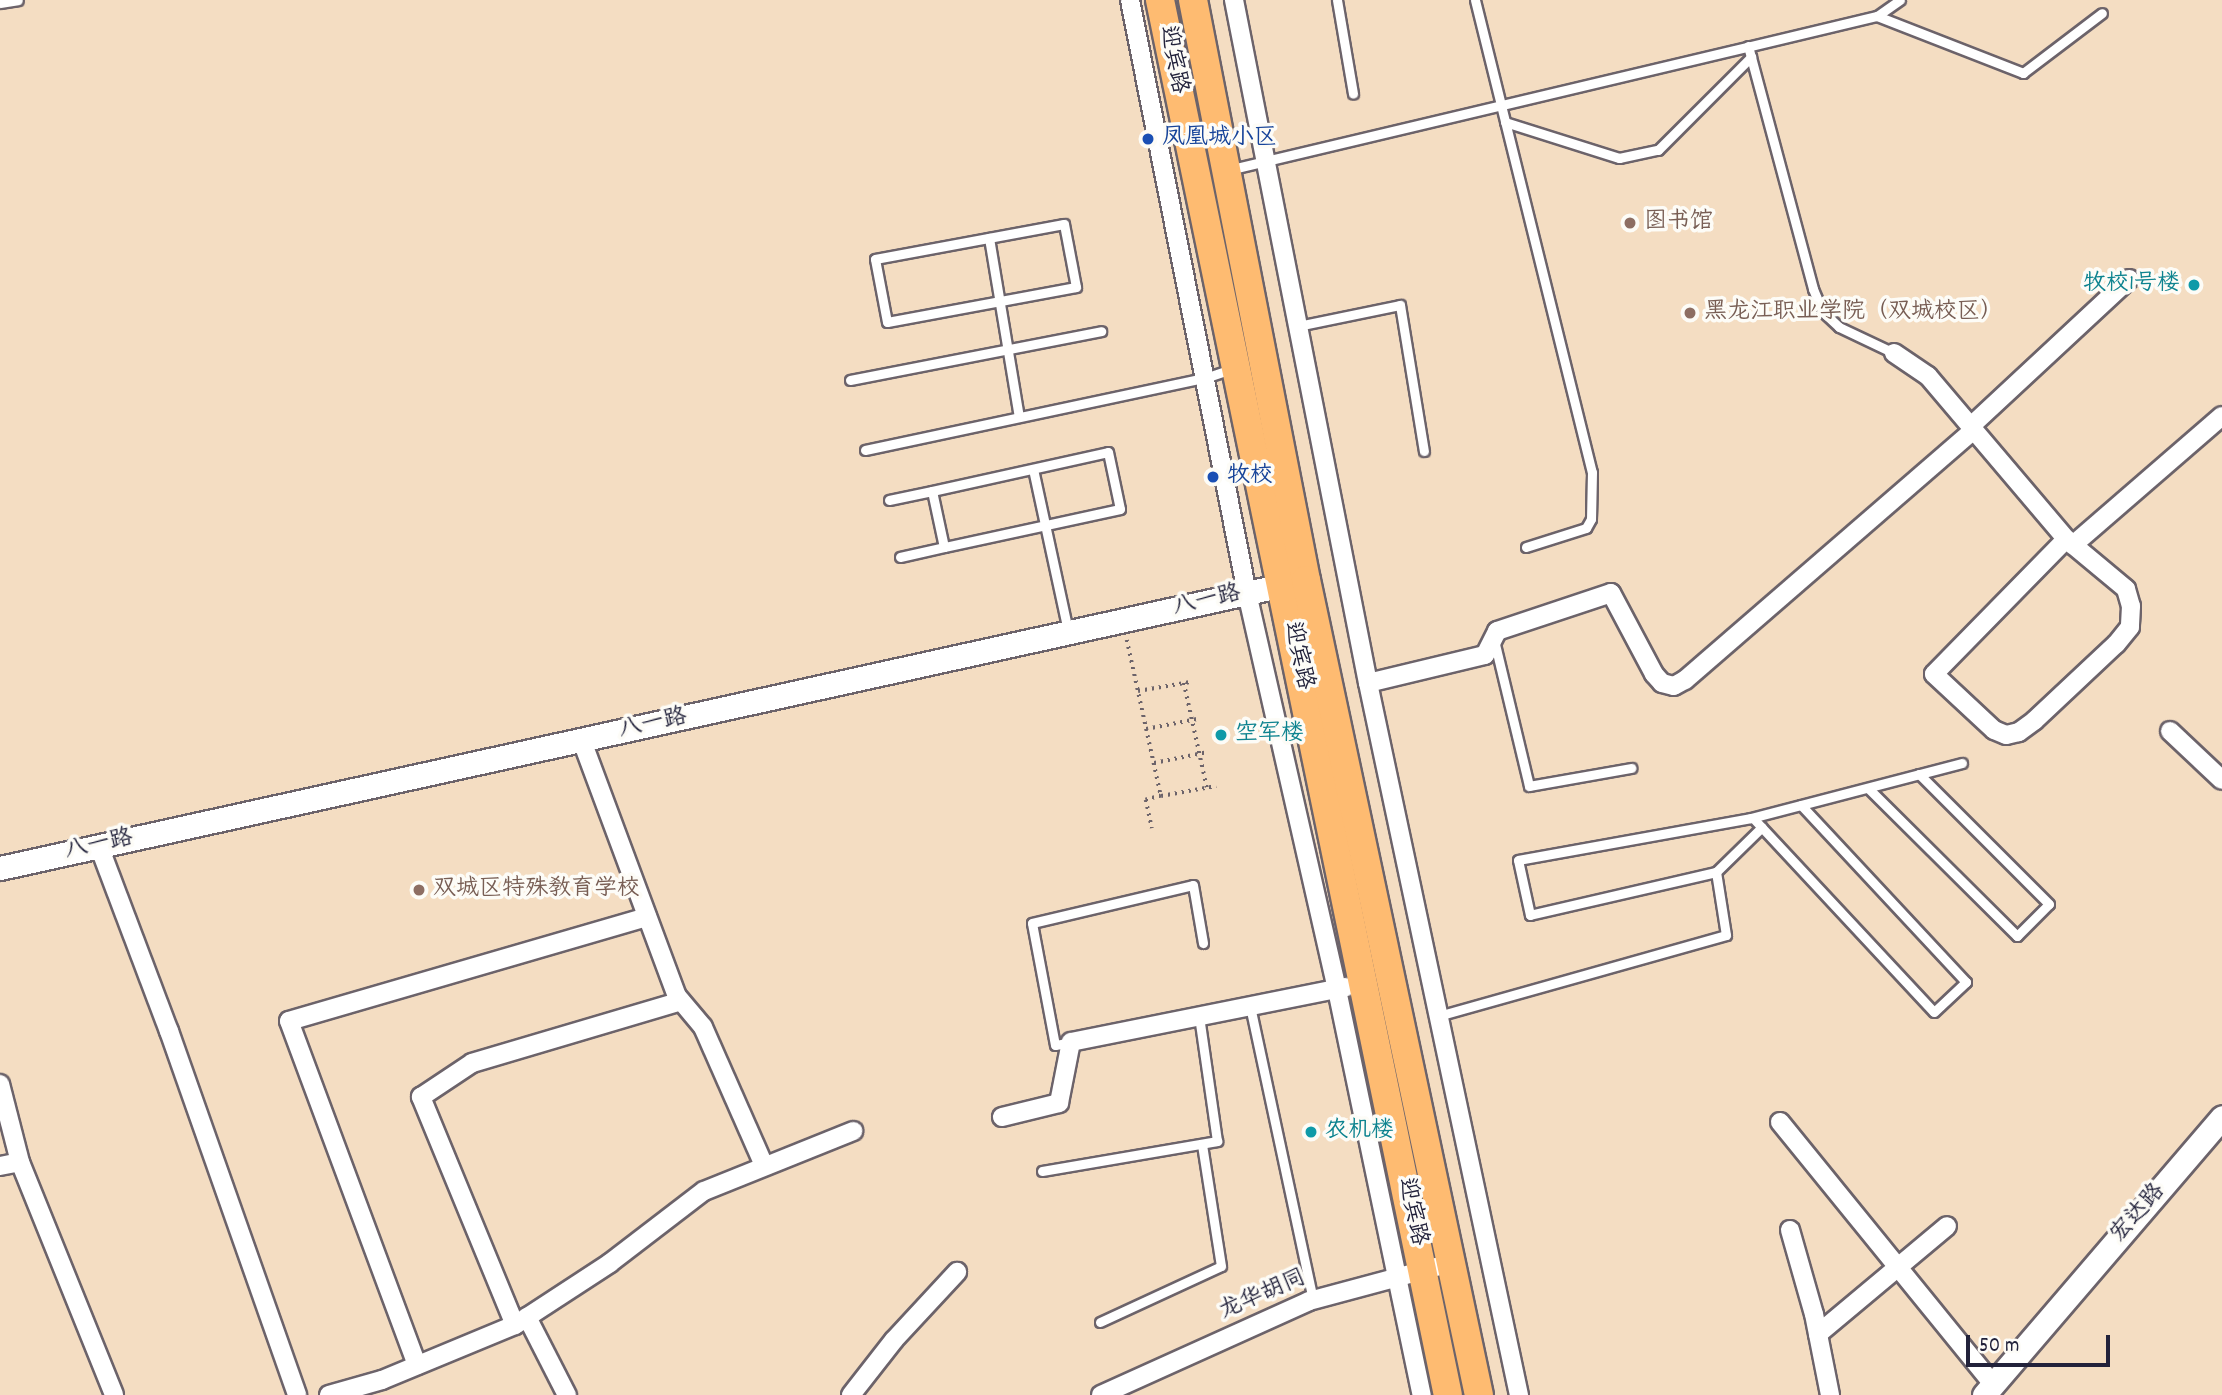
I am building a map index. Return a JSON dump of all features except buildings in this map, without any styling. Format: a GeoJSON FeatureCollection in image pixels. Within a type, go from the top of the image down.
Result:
{"type":"FeatureCollection","features":[{"type":"Feature","properties":{"kind":"main road","name":"迎宾路"},"geometry":{"type":"LineString","coordinates":[[1160,0],[1236,368],[1294,583],[1479,1395]]}},
{"type":"Feature","properties":{"kind":"main road","name":"迎宾路"},"geometry":{"type":"LineString","coordinates":[[1193,0],[1226,170],[1294,583],[1350,986],[1410,1274],[1448,1395]]}},
{"type":"Feature","properties":{"kind":"street"},"geometry":{"type":"LineString","coordinates":[[1002,1116],[1059,1103],[1071,1042],[1350,986],[1247,593],[1130,0]]}},
{"type":"Feature","properties":{"kind":"street"},"geometry":{"type":"LineString","coordinates":[[1234,0],[1368,683],[1519,1395]]}},
{"type":"Feature","properties":{"kind":"street"},"geometry":{"type":"LineString","coordinates":[[1368,683],[1485,655],[1497,631],[1611,593],[1654,674],[1662,682],[1674,686],[1685,680],[1972,428],[2129,279]]}},
{"type":"Feature","properties":{"kind":"street"},"geometry":{"type":"LineString","coordinates":[[1894,353],[1928,376],[2070,542],[2126,589],[2131,606],[2130,627],[2034,721],[2019,732],[2006,735],[1994,730],[1934,674],[2070,542],[2222,416]]}},
{"type":"Feature","properties":{"kind":"street","name":"八一路"},"geometry":{"type":"LineString","coordinates":[[0,868],[1294,583]]}},
{"type":"Feature","properties":{"kind":"street"},"geometry":{"type":"LineString","coordinates":[[2171,731],[2222,780]]}},
{"type":"Feature","properties":{"kind":"street"},"geometry":{"type":"LineString","coordinates":[[582,741],[681,1001],[703,1027],[764,1165]]}},
{"type":"Feature","properties":{"kind":"street"},"geometry":{"type":"LineString","coordinates":[[99,846],[169,1031],[297,1395]]}},
{"type":"Feature","properties":{"kind":"street"},"geometry":{"type":"LineString","coordinates":[[417,1365],[289,1021],[647,917]]}},
{"type":"Feature","properties":{"kind":"street"},"geometry":{"type":"LineString","coordinates":[[567,1395],[521,1321],[421,1097],[472,1063],[681,1001]]}},
{"type":"Feature","properties":{"kind":"street"},"geometry":{"type":"LineString","coordinates":[[0,1084],[19,1161],[114,1395]]}},
{"type":"Feature","properties":{"kind":"street","name":"宏达路"},"geometry":{"type":"LineString","coordinates":[[1988,1390],[2222,1116]]}},
{"type":"Feature","properties":{"kind":"street"},"geometry":{"type":"LineString","coordinates":[[1780,1122],[1898,1269],[1988,1390]]}},
{"type":"Feature","properties":{"kind":"street"},"geometry":{"type":"LineString","coordinates":[[329,1395],[382,1380],[521,1321],[610,1263],[704,1191],[853,1131]]}},
{"type":"Feature","properties":{"kind":"street"},"geometry":{"type":"LineString","coordinates":[[0,1166],[19,1161]]}},
{"type":"Feature","properties":{"kind":"street"},"geometry":{"type":"LineString","coordinates":[[1818,1334],[1947,1226]]}},
{"type":"Feature","properties":{"kind":"street"},"geometry":{"type":"LineString","coordinates":[[1790,1230],[1818,1334],[1830,1395]]}},
{"type":"Feature","properties":{"kind":"street","name":"龙华胡同"},"geometry":{"type":"LineString","coordinates":[[1101,1395],[1313,1300],[1451,1263]]}},
{"type":"Feature","properties":{"kind":"street"},"geometry":{"type":"LineString","coordinates":[[851,1395],[894,1340],[957,1272]]}},
{"type":"Feature","properties":{"kind":"street"},"geometry":{"type":"LineString","coordinates":[[1410,1274],[1422,1395]]}},
{"type":"Feature","properties":{"kind":"lane"},"geometry":{"type":"LineString","coordinates":[[0,3],[18,0]]}},
{"type":"Feature","properties":{"kind":"lane"},"geometry":{"type":"LineString","coordinates":[[1337,0],[1353,94]]}},
{"type":"Feature","properties":{"kind":"lane"},"geometry":{"type":"LineString","coordinates":[[1475,0],[1592,472],[1591,519],[1586,527],[1526,547]]}},
{"type":"Feature","properties":{"kind":"lane"},"geometry":{"type":"LineString","coordinates":[[1226,170],[1877,16],[1900,0]]}},
{"type":"Feature","properties":{"kind":"lane"},"geometry":{"type":"LineString","coordinates":[[1877,16],[2023,73],[2102,13]]}},
{"type":"Feature","properties":{"kind":"lane"},"geometry":{"type":"LineString","coordinates":[[1748,46],[1813,289],[1823,312],[1839,327],[1894,353]]}},
{"type":"Feature","properties":{"kind":"lane"},"geometry":{"type":"LineString","coordinates":[[1505,122],[1619,158],[1658,150],[1751,57]]}},
{"type":"Feature","properties":{"kind":"lane"},"geometry":{"type":"LineString","coordinates":[[1064,225],[1076,287],[887,322],[875,259],[989,238],[1064,225]]}},
{"type":"Feature","properties":{"kind":"lane"},"geometry":{"type":"LineString","coordinates":[[989,238],[1019,417]]}},
{"type":"Feature","properties":{"kind":"lane"},"geometry":{"type":"LineString","coordinates":[[1298,326],[1400,305],[1424,451]]}},
{"type":"Feature","properties":{"kind":"lane"},"geometry":{"type":"LineString","coordinates":[[850,380],[1101,331]]}},
{"type":"Feature","properties":{"kind":"lane"},"geometry":{"type":"LineString","coordinates":[[865,450],[1236,368]]}},
{"type":"Feature","properties":{"kind":"lane"},"geometry":{"type":"LineString","coordinates":[[889,500],[1108,452],[1120,509],[900,557]]}},
{"type":"Feature","properties":{"kind":"lane"},"geometry":{"type":"LineString","coordinates":[[1033,469],[1068,633]]}},
{"type":"Feature","properties":{"kind":"lane"},"geometry":{"type":"LineString","coordinates":[[932,491],[944,547]]}},
{"type":"Feature","properties":{"kind":"lane"},"geometry":{"type":"LineString","coordinates":[[1493,638],[1529,786],[1632,768]]}},
{"type":"Feature","properties":{"kind":"lane"},"geometry":{"type":"LineString","coordinates":[[1762,827],[1716,872],[1530,915],[1518,860],[1753,818],[1962,763]]}},
{"type":"Feature","properties":{"kind":"lane"},"geometry":{"type":"LineString","coordinates":[[1868,788],[2017,936],[2049,904],[1919,774]]}},
{"type":"Feature","properties":{"kind":"lane"},"geometry":{"type":"LineString","coordinates":[[1753,818],[1934,1012],[1966,982],[1801,805]]}},
{"type":"Feature","properties":{"kind":"lane"},"geometry":{"type":"LineString","coordinates":[[1438,1016],[1726,934],[1716,872]]}},
{"type":"Feature","properties":{"kind":"lane"},"geometry":{"type":"LineString","coordinates":[[1071,1042],[1055,1045],[1032,923],[1193,885],[1203,943]]}},
{"type":"Feature","properties":{"kind":"lane"},"geometry":{"type":"LineString","coordinates":[[1250,1006],[1313,1300]]}},
{"type":"Feature","properties":{"kind":"lane"},"geometry":{"type":"LineString","coordinates":[[1042,1171],[1217,1141],[1199,1016]]}},
{"type":"Feature","properties":{"kind":"lane"},"geometry":{"type":"LineString","coordinates":[[1100,1322],[1221,1266],[1202,1144]]}},
{"type":"Feature","properties":{"kind":"path"},"geometry":{"type":"LineString","coordinates":[[1122,621],[1161,796]]}},
{"type":"Feature","properties":{"kind":"path"},"geometry":{"type":"LineString","coordinates":[[1138,691],[1187,683],[1207,788]]}},
{"type":"Feature","properties":{"kind":"path"},"geometry":{"type":"LineString","coordinates":[[1146,729],[1195,719]]}},
{"type":"Feature","properties":{"kind":"path"},"geometry":{"type":"LineString","coordinates":[[1154,763],[1208,752]]}},
{"type":"Feature","properties":{"kind":"path"},"geometry":{"type":"LineString","coordinates":[[1152,828],[1146,800],[1216,786]]}},
{"type":"Feature","properties":{"kind":"place","name":"凤凰城小区"},"geometry":{"type":"Point","coordinates":[1148,139]}},
{"type":"Feature","properties":{"kind":"place","name":"图书馆"},"geometry":{"type":"Point","coordinates":[1630,223]}},
{"type":"Feature","properties":{"kind":"place","name":"牧校1号楼"},"geometry":{"type":"Point","coordinates":[2194,285]}},
{"type":"Feature","properties":{"kind":"place","name":"黑龙江职业学院（双城校区）"},"geometry":{"type":"Point","coordinates":[1690,313]}},
{"type":"Feature","properties":{"kind":"place","name":"牧校"},"geometry":{"type":"Point","coordinates":[1213,477]}},
{"type":"Feature","properties":{"kind":"place","name":"空军楼"},"geometry":{"type":"Point","coordinates":[1221,735]}},
{"type":"Feature","properties":{"kind":"place","name":"双城区特殊教育学校"},"geometry":{"type":"Point","coordinates":[419,890]}},
{"type":"Feature","properties":{"kind":"place","name":"农机楼"},"geometry":{"type":"Point","coordinates":[1311,1132]}}]}
